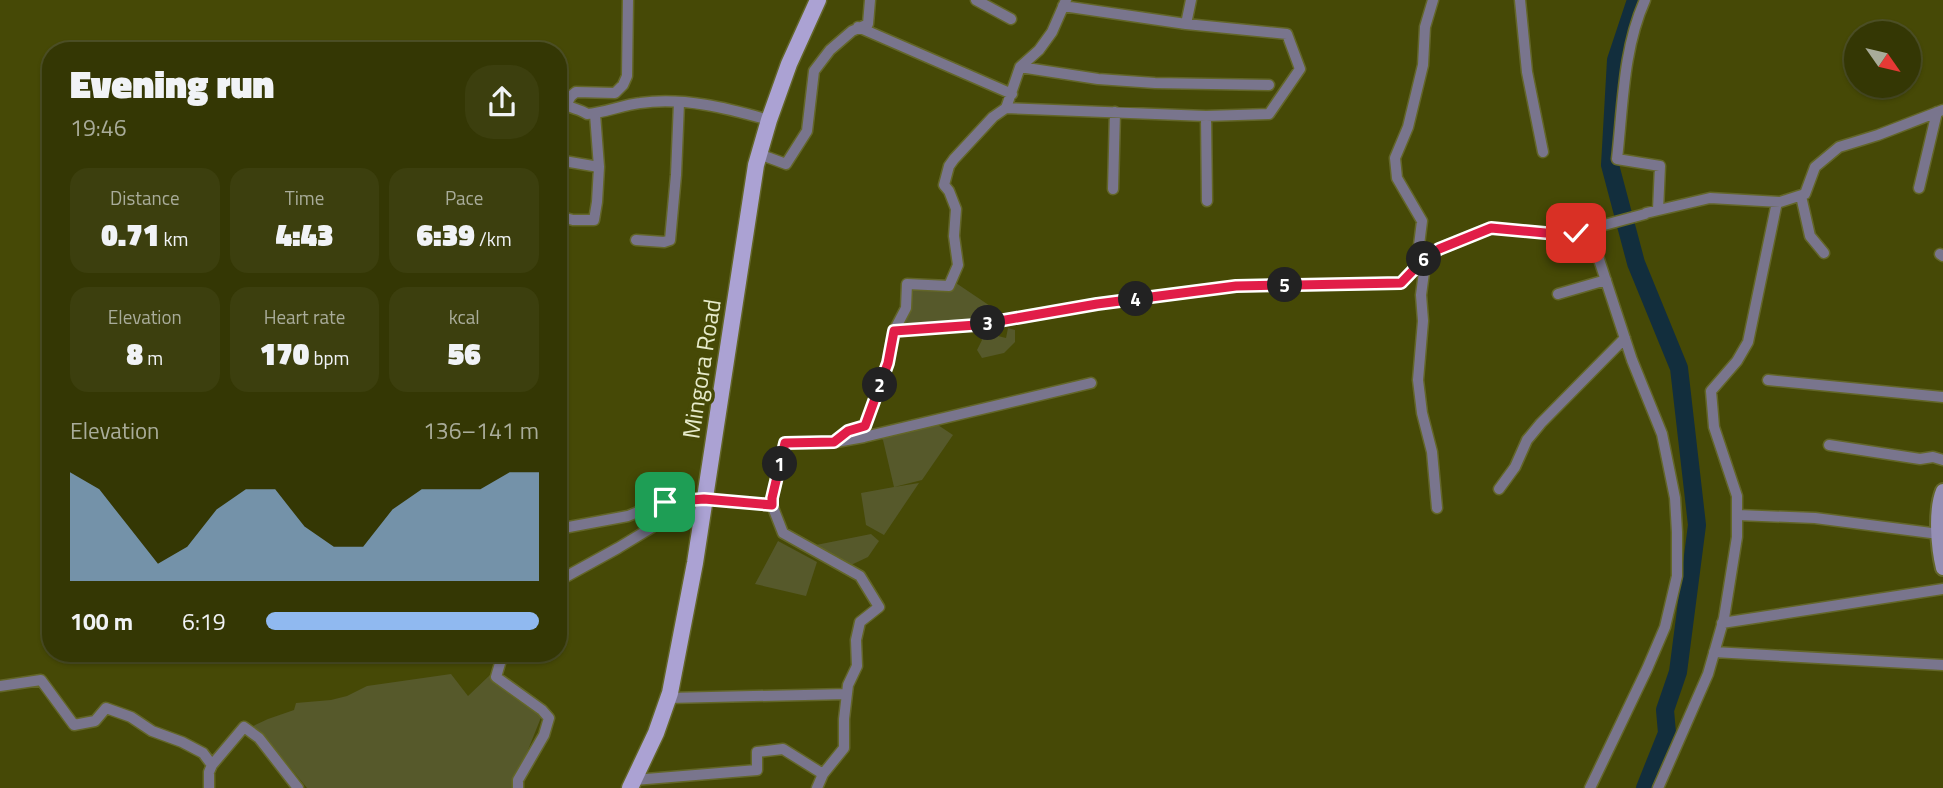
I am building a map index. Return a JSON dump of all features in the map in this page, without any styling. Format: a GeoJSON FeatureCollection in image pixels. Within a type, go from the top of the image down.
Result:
{"type":"FeatureCollection","features":[{"type":"Feature","properties":{"kind":"main road","name":"Mingora Road"},"geometry":{"type":"LineString","coordinates":[[632,784],[656,733],[668,698],[689,596],[756,165],[789,64],[817,0]]}},
{"type":"Feature","properties":{"kind":"main road"},"geometry":{"type":"LineString","coordinates":[[1943,491],[1939,511],[1943,568]]}},
{"type":"Feature","properties":{"kind":"street"},"geometry":{"type":"LineString","coordinates":[[567,103],[576,92],[615,93],[623,85],[627,76],[628,0]]}},
{"type":"Feature","properties":{"kind":"street"},"geometry":{"type":"LineString","coordinates":[[760,154],[786,164],[807,131],[814,71],[830,50],[858,27],[868,23],[870,0]]}},
{"type":"Feature","properties":{"kind":"street"},"geometry":{"type":"LineString","coordinates":[[976,0],[1011,19]]}},
{"type":"Feature","properties":{"kind":"street"},"geometry":{"type":"LineString","coordinates":[[1186,24],[1191,0]]}},
{"type":"Feature","properties":{"kind":"street"},"geometry":{"type":"LineString","coordinates":[[1433,0],[1425,27],[1423,65],[1408,127],[1395,158],[1396,178],[1422,221],[1419,245],[1426,257],[1421,295],[1423,321],[1418,380],[1422,413],[1432,452],[1437,508]]}},
{"type":"Feature","properties":{"kind":"street"},"geometry":{"type":"LineString","coordinates":[[1520,0],[1527,72],[1543,152]]}},
{"type":"Feature","properties":{"kind":"street"},"geometry":{"type":"LineString","coordinates":[[1644,0],[1629,51],[1617,159],[1660,166],[1658,210]]}},
{"type":"Feature","properties":{"kind":"street"},"geometry":{"type":"LineString","coordinates":[[834,442],[848,431],[865,426],[888,363],[894,331],[906,308],[906,284],[949,286],[958,264],[954,236],[956,209],[944,185],[949,166],[993,117],[1006,108],[1020,67],[1039,50],[1052,32],[1065,3],[1186,24],[1287,34],[1300,69],[1269,114],[1206,116],[1006,108]]}},
{"type":"Feature","properties":{"kind":"street"},"geometry":{"type":"LineString","coordinates":[[858,27],[1012,93]]}},
{"type":"Feature","properties":{"kind":"street"},"geometry":{"type":"LineString","coordinates":[[1020,67],[1098,79],[1269,85]]}},
{"type":"Feature","properties":{"kind":"street"},"geometry":{"type":"LineString","coordinates":[[567,106],[587,114],[595,114],[640,103],[697,103],[728,108],[769,120]]}},
{"type":"Feature","properties":{"kind":"street"},"geometry":{"type":"LineString","coordinates":[[636,240],[670,240],[677,175],[680,103]]}},
{"type":"Feature","properties":{"kind":"street"},"geometry":{"type":"LineString","coordinates":[[894,331],[976,325],[1097,304],[1236,286],[1401,283],[1426,257],[1439,249],[1491,228],[1567,235],[1710,198],[1777,202],[1801,196],[1805,194],[1815,167],[1839,146],[1878,135],[1940,111]]}},
{"type":"Feature","properties":{"kind":"street"},"geometry":{"type":"LineString","coordinates":[[1919,188],[1940,111]]}},
{"type":"Feature","properties":{"kind":"street"},"geometry":{"type":"LineString","coordinates":[[1113,189],[1115,112]]}},
{"type":"Feature","properties":{"kind":"street"},"geometry":{"type":"LineString","coordinates":[[567,218],[594,220],[599,167],[595,114]]}},
{"type":"Feature","properties":{"kind":"street"},"geometry":{"type":"LineString","coordinates":[[1206,116],[1207,201]]}},
{"type":"Feature","properties":{"kind":"street"},"geometry":{"type":"LineString","coordinates":[[567,162],[599,167]]}},
{"type":"Feature","properties":{"kind":"street"},"geometry":{"type":"LineString","coordinates":[[1801,196],[1810,236],[1824,253]]}},
{"type":"Feature","properties":{"kind":"street"},"geometry":{"type":"LineString","coordinates":[[1658,788],[1708,674],[1723,623],[1737,537],[1738,514],[1737,496],[1714,427],[1711,391],[1737,361],[1748,342],[1777,202]]}},
{"type":"Feature","properties":{"kind":"street"},"geometry":{"type":"LineString","coordinates":[[1590,788],[1665,627],[1677,576],[1675,498],[1662,434],[1605,280],[1592,228]]}},
{"type":"Feature","properties":{"kind":"street"},"geometry":{"type":"LineString","coordinates":[[1558,295],[1605,280]]}},
{"type":"Feature","properties":{"kind":"street"},"geometry":{"type":"LineString","coordinates":[[1499,488],[1515,467],[1527,440],[1541,423],[1625,338]]}},
{"type":"Feature","properties":{"kind":"street"},"geometry":{"type":"LineString","coordinates":[[1768,380],[1943,397]]}},
{"type":"Feature","properties":{"kind":"street"},"geometry":{"type":"LineString","coordinates":[[817,788],[823,774],[844,748],[848,685],[857,666],[856,640],[860,621],[879,607],[860,576],[783,533],[772,498],[785,443],[834,442],[864,437],[1091,383]]}},
{"type":"Feature","properties":{"kind":"street"},"geometry":{"type":"LineString","coordinates":[[1829,445],[1943,460]]}},
{"type":"Feature","properties":{"kind":"street"},"geometry":{"type":"LineString","coordinates":[[567,527],[628,516],[665,502],[704,499],[772,505]]}},
{"type":"Feature","properties":{"kind":"street"},"geometry":{"type":"LineString","coordinates":[[567,576],[651,528],[665,502]]}},
{"type":"Feature","properties":{"kind":"street"},"geometry":{"type":"LineString","coordinates":[[1738,514],[1815,518],[1939,534]]}},
{"type":"Feature","properties":{"kind":"street"},"geometry":{"type":"LineString","coordinates":[[1723,623],[1943,589]]}},
{"type":"Feature","properties":{"kind":"street"},"geometry":{"type":"LineString","coordinates":[[1714,652],[1943,664]]}},
{"type":"Feature","properties":{"kind":"street"},"geometry":{"type":"LineString","coordinates":[[500,662],[496,677],[549,718],[544,735],[519,780],[518,788]]}},
{"type":"Feature","properties":{"kind":"street"},"geometry":{"type":"LineString","coordinates":[[0,686],[41,680],[74,725],[95,721],[106,708],[131,717],[152,731],[203,753],[212,765]]}},
{"type":"Feature","properties":{"kind":"street"},"geometry":{"type":"LineString","coordinates":[[668,698],[847,694]]}},
{"type":"Feature","properties":{"kind":"street"},"geometry":{"type":"LineString","coordinates":[[209,788],[212,765],[244,727],[267,747],[298,788]]}},
{"type":"Feature","properties":{"kind":"street"},"geometry":{"type":"LineString","coordinates":[[632,784],[757,770],[757,752],[783,749],[823,774]]}},
{"type":"Feature","properties":{"kind":"green space"},"geometry":{"type":"Polygon","coordinates":[[[956,283],[1005,316],[977,322],[899,329],[910,290],[952,290],[956,283]]]}},
{"type":"Feature","properties":{"kind":"green space"},"geometry":{"type":"Polygon","coordinates":[[[994,328],[998,336],[1006,338],[1008,328],[1015,330],[1015,342],[1004,353],[982,358],[977,350],[982,340],[977,329],[994,328]]]}},
{"type":"Feature","properties":{"kind":"green space"},"geometry":{"type":"Polygon","coordinates":[[[935,423],[953,435],[922,480],[894,487],[883,440],[879,437],[935,423]]]}},
{"type":"Feature","properties":{"kind":"green space"},"geometry":{"type":"Polygon","coordinates":[[[919,483],[884,535],[866,525],[861,493],[919,483]]]}},
{"type":"Feature","properties":{"kind":"green space"},"geometry":{"type":"Polygon","coordinates":[[[871,534],[879,541],[868,557],[851,565],[816,545],[871,534]]]}},
{"type":"Feature","properties":{"kind":"green space"},"geometry":{"type":"Polygon","coordinates":[[[778,541],[817,562],[806,596],[755,584],[778,541]]]}},
{"type":"Feature","properties":{"kind":"green space"},"geometry":{"type":"Polygon","coordinates":[[[451,674],[468,696],[490,675],[542,715],[515,788],[307,788],[251,727],[294,710],[296,703],[331,700],[367,686],[451,674]]]}},
{"type":"Feature","properties":{"kind":"waterway"},"geometry":{"type":"LineString","coordinates":[[1636,0],[1616,60],[1610,165],[1636,263],[1679,368],[1697,525],[1678,672],[1665,710],[1667,733],[1645,788]]}},
{"type":"Feature","properties":{"kind":"route"},"geometry":{"type":"LineString","coordinates":[[665,502],[704,499],[772,505],[785,443],[834,442],[848,431],[865,426],[888,363],[894,331],[976,325],[1097,304],[1236,286],[1401,283],[1426,257],[1439,249],[1491,228],[1567,235],[1576,233]]}}]}
